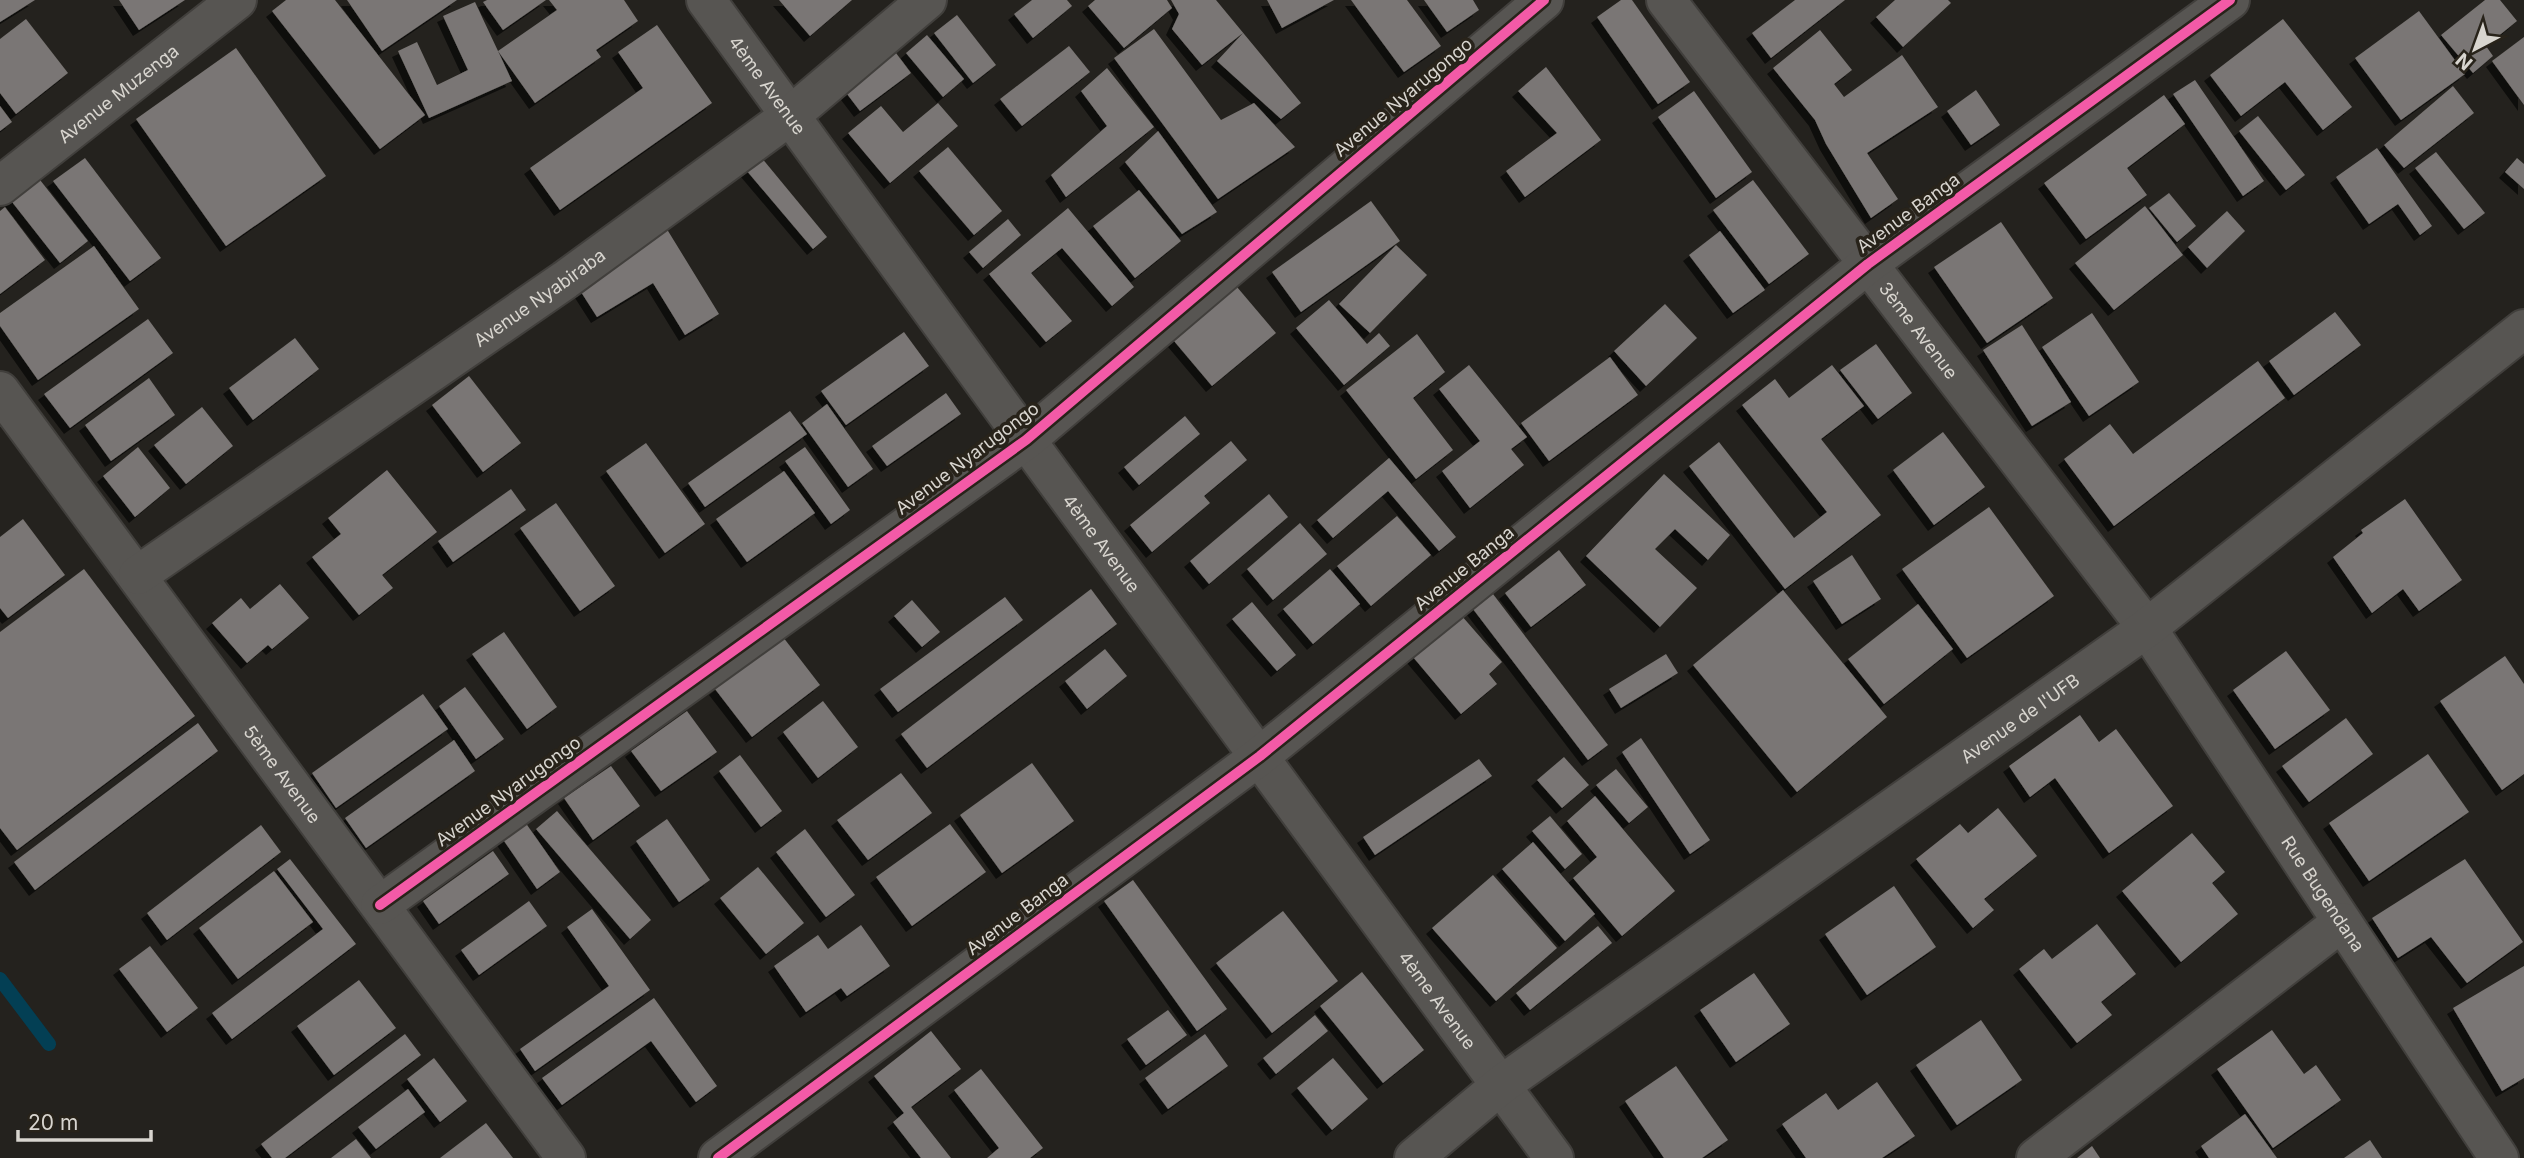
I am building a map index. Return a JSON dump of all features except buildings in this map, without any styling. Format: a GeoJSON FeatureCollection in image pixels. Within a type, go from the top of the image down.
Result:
{"type":"FeatureCollection","features":[{"type":"Feature","properties":{"kind":"street","name":"Avenue Muzenga"},"geometry":{"type":"LineString","coordinates":[[0,186],[237,0]]}},
{"type":"Feature","properties":{"kind":"street","name":"4ème Avenue"},"geometry":{"type":"LineString","coordinates":[[706,0],[1554,1158]]}},
{"type":"Feature","properties":{"kind":"street","name":"Avenue Nyabiraba"},"geometry":{"type":"LineString","coordinates":[[138,575],[565,280],[791,115],[927,0]]}},
{"type":"Feature","properties":{"kind":"street","name":"Avenue Nyarugongo"},"geometry":{"type":"LineString","coordinates":[[380,905],[1026,440],[1544,0]]}},
{"type":"Feature","properties":{"kind":"street","name":"3ème Avenue"},"geometry":{"type":"LineString","coordinates":[[1666,0],[2147,628]]}},
{"type":"Feature","properties":{"kind":"street","name":"Avenue Banga"},"geometry":{"type":"LineString","coordinates":[[718,1158],[1260,756],[1868,264],[2230,0]]}},
{"type":"Feature","properties":{"kind":"street","name":"Avenue de l'UFB"},"geometry":{"type":"LineString","coordinates":[[1414,1158],[1501,1085],[2147,628],[2524,329]]}},
{"type":"Feature","properties":{"kind":"street","name":"5ème Avenue"},"geometry":{"type":"LineString","coordinates":[[0,391],[566,1158]]}},
{"type":"Feature","properties":{"kind":"street","name":"Rue Bugendana"},"geometry":{"type":"LineString","coordinates":[[2147,628],[2499,1158]]}},
{"type":"Feature","properties":{"kind":"street"},"geometry":{"type":"LineString","coordinates":[[2036,1158],[2342,922]]}},
{"type":"Feature","properties":{"kind":"waterway"},"geometry":{"type":"LineString","coordinates":[[0,979],[49,1044]]}},
{"type":"Feature","properties":{"kind":"cycle path"},"geometry":{"type":"LineString","coordinates":[[380,905],[1026,440],[1544,0]]}},
{"type":"Feature","properties":{"kind":"cycle path"},"geometry":{"type":"LineString","coordinates":[[718,1158],[1260,756],[1868,264],[2230,0]]}}]}
